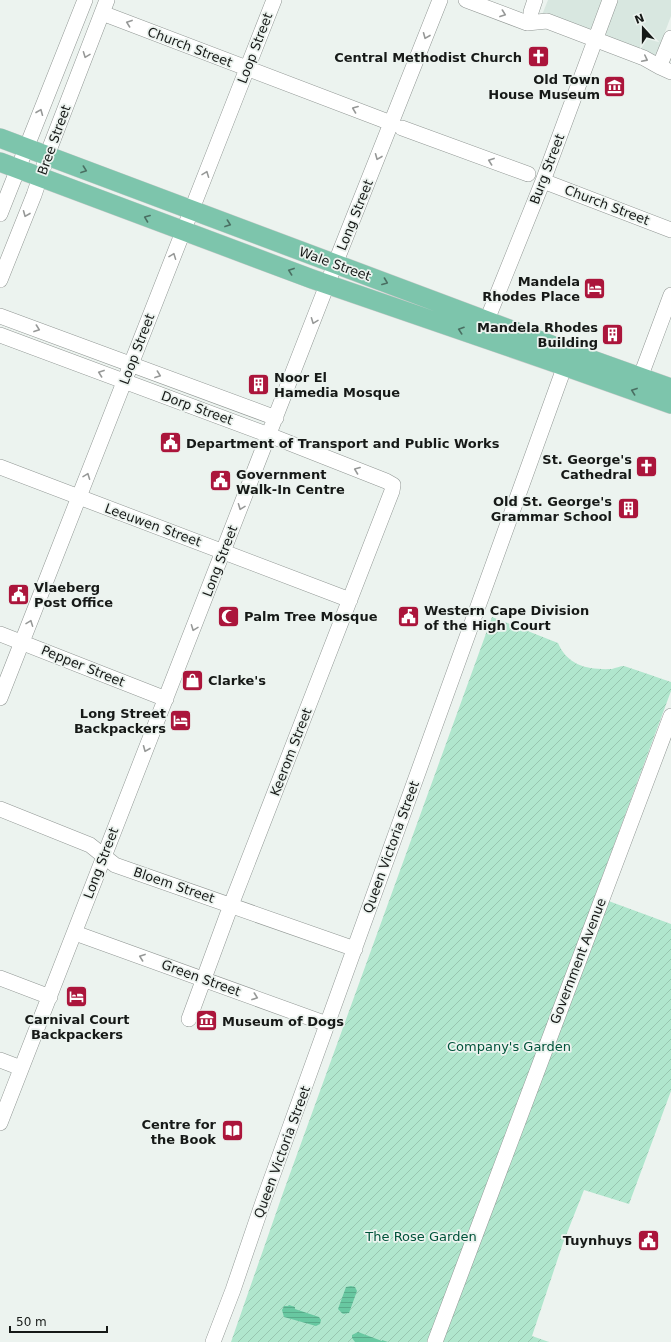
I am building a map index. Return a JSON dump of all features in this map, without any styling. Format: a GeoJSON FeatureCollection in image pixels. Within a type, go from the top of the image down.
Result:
{"type":"FeatureCollection","features":[{"type":"Feature","properties":{"kind":"main road","name":"Wale Street"},"geometry":{"type":"LineString","coordinates":[[0,138],[336,264],[483,329]]}},
{"type":"Feature","properties":{"kind":"main road","name":"Wale Street"},"geometry":{"type":"LineString","coordinates":[[9,166],[328,285],[483,329],[567,359],[671,404]]}},
{"type":"Feature","properties":{"kind":"main road","name":"Wale Street"},"geometry":{"type":"LineString","coordinates":[[567,359],[671,388]]}},
{"type":"Feature","properties":{"kind":"street","name":"Bree Street"},"geometry":{"type":"LineString","coordinates":[[0,214],[9,166],[25,148],[85,0]]}},
{"type":"Feature","properties":{"kind":"street","name":"Loop Street"},"geometry":{"type":"LineString","coordinates":[[0,698],[274,0]]}},
{"type":"Feature","properties":{"kind":"street","name":"Long Street"},"geometry":{"type":"LineString","coordinates":[[0,1123],[336,264],[396,126],[440,0]]}},
{"type":"Feature","properties":{"kind":"street"},"geometry":{"type":"LineString","coordinates":[[466,0],[527,22],[547,21],[644,58],[660,68],[667,66],[671,38]]}},
{"type":"Feature","properties":{"kind":"street","name":"Burg Street"},"geometry":{"type":"LineString","coordinates":[[483,329],[543,181],[610,0]]}},
{"type":"Feature","properties":{"kind":"street","name":"Bree Street"},"geometry":{"type":"LineString","coordinates":[[0,280],[48,157],[101,4]]}},
{"type":"Feature","properties":{"kind":"street","name":"Church Street"},"geometry":{"type":"LineString","coordinates":[[101,4],[247,68],[396,126],[528,174]]}},
{"type":"Feature","properties":{"kind":"street","name":"Church Street"},"geometry":{"type":"LineString","coordinates":[[543,181],[671,230]]}},
{"type":"Feature","properties":{"kind":"street"},"geometry":{"type":"LineString","coordinates":[[643,370],[671,295]]}},
{"type":"Feature","properties":{"kind":"street","name":"Dorp Street"},"geometry":{"type":"LineString","coordinates":[[0,316],[276,418]]}},
{"type":"Feature","properties":{"kind":"street","name":"Dorp Street"},"geometry":{"type":"LineString","coordinates":[[0,335],[269,435],[386,481],[392,485]]}},
{"type":"Feature","properties":{"kind":"street","name":"Queen Victoria Street"},"geometry":{"type":"LineString","coordinates":[[213,1342],[567,359]]}},
{"type":"Feature","properties":{"kind":"street","name":"Leeuwen Street"},"geometry":{"type":"LineString","coordinates":[[0,467],[350,600]]}},
{"type":"Feature","properties":{"kind":"street","name":"Keerom Street"},"geometry":{"type":"LineString","coordinates":[[189,1019],[231,906],[392,491],[392,485]]}},
{"type":"Feature","properties":{"kind":"street","name":"Pepper Street"},"geometry":{"type":"LineString","coordinates":[[0,634],[21,646],[165,703]]}},
{"type":"Feature","properties":{"kind":"street","name":"Pepper Street"},"geometry":{"type":"LineString","coordinates":[[0,643],[21,646]]}},
{"type":"Feature","properties":{"kind":"street","name":"Government Avenue"},"geometry":{"type":"LineString","coordinates":[[435,1342],[671,716]]}},
{"type":"Feature","properties":{"kind":"street","name":"Bloem Street"},"geometry":{"type":"LineString","coordinates":[[0,809],[90,845],[115,865],[355,949]]}},
{"type":"Feature","properties":{"kind":"street","name":"Green Street"},"geometry":{"type":"LineString","coordinates":[[74,933],[328,1024]]}},
{"type":"Feature","properties":{"kind":"street"},"geometry":{"type":"LineString","coordinates":[[0,978],[50,997]]}},
{"type":"Feature","properties":{"kind":"street"},"geometry":{"type":"LineString","coordinates":[[0,1060],[21,1068]]}},
{"type":"Feature","properties":{"kind":"shaded area"},"geometry":{"type":"Polygon","coordinates":[[[548,0],[671,0],[671,16],[656,56],[542,15],[548,0]]]}},
{"type":"Feature","properties":{"kind":"shaded area"},"geometry":{"type":"Polygon","coordinates":[[[346,1287],[355,1287],[357,1291],[349,1313],[343,1314],[338,1309],[346,1287]]]}},
{"type":"Feature","properties":{"kind":"shaded area"},"geometry":{"type":"Polygon","coordinates":[[[289,1305],[295,1307],[295,1309],[319,1317],[321,1320],[320,1324],[316,1326],[284,1317],[282,1310],[284,1306],[289,1305]]]}},
{"type":"Feature","properties":{"kind":"shaded area"},"geometry":{"type":"Polygon","coordinates":[[[358,1332],[388,1342],[355,1342],[352,1335],[358,1332]]]}},
{"type":"Feature","properties":{"kind":"green space","name":"Company's Garden"},"geometry":{"type":"Polygon","coordinates":[[[492,617],[558,643],[567,657],[580,665],[595,669],[612,669],[624,666],[671,682],[671,691],[595,896],[671,924],[671,1091],[629,1204],[584,1190],[563,1243],[532,1336],[549,1342],[231,1342],[283,1193],[492,617]]]}},
{"type":"Feature","properties":{"kind":"place","name":"Central Methodist Church"},"geometry":{"type":"Point","coordinates":[538,57]}},
{"type":"Feature","properties":{"kind":"place","name":"Old Town House Museum"},"geometry":{"type":"Point","coordinates":[615,86]}},
{"type":"Feature","properties":{"kind":"place","name":"Mandela Rhodes Place"},"geometry":{"type":"Point","coordinates":[595,288]}},
{"type":"Feature","properties":{"kind":"place","name":"Mandela Rhodes Building"},"geometry":{"type":"Point","coordinates":[613,334]}},
{"type":"Feature","properties":{"kind":"place","name":"Noor El Hamedia Mosque"},"geometry":{"type":"Point","coordinates":[258,384]}},
{"type":"Feature","properties":{"kind":"place","name":"Department of Transport and Public Works"},"geometry":{"type":"Point","coordinates":[170,443]}},
{"type":"Feature","properties":{"kind":"place","name":"St. George's Cathedral"},"geometry":{"type":"Point","coordinates":[647,466]}},
{"type":"Feature","properties":{"kind":"place","name":"Government Walk-In Centre"},"geometry":{"type":"Point","coordinates":[220,481]}},
{"type":"Feature","properties":{"kind":"place","name":"Old St. George's Grammar School"},"geometry":{"type":"Point","coordinates":[628,508]}},
{"type":"Feature","properties":{"kind":"place","name":"Vlaeberg Post Office"},"geometry":{"type":"Point","coordinates":[19,594]}},
{"type":"Feature","properties":{"kind":"place","name":"Palm Tree Mosque"},"geometry":{"type":"Point","coordinates":[228,616]}},
{"type":"Feature","properties":{"kind":"place","name":"Western Cape Division of the High Court"},"geometry":{"type":"Point","coordinates":[409,617]}},
{"type":"Feature","properties":{"kind":"place","name":"Clarke's"},"geometry":{"type":"Point","coordinates":[193,680]}},
{"type":"Feature","properties":{"kind":"place","name":"Long Street Backpackers"},"geometry":{"type":"Point","coordinates":[181,720]}},
{"type":"Feature","properties":{"kind":"place","name":"Carnival Court Backpackers"},"geometry":{"type":"Point","coordinates":[77,997]}},
{"type":"Feature","properties":{"kind":"place","name":"Museum of Dogs"},"geometry":{"type":"Point","coordinates":[207,1021]}},
{"type":"Feature","properties":{"kind":"place","name":"Centre for the Book"},"geometry":{"type":"Point","coordinates":[232,1131]}},
{"type":"Feature","properties":{"kind":"place","name":"Tuynhuys"},"geometry":{"type":"Point","coordinates":[648,1240]}},
{"type":"Feature","properties":{"kind":"park label","name":"The Rose Garden"},"geometry":{"type":"Point","coordinates":[421,1236]}}]}
